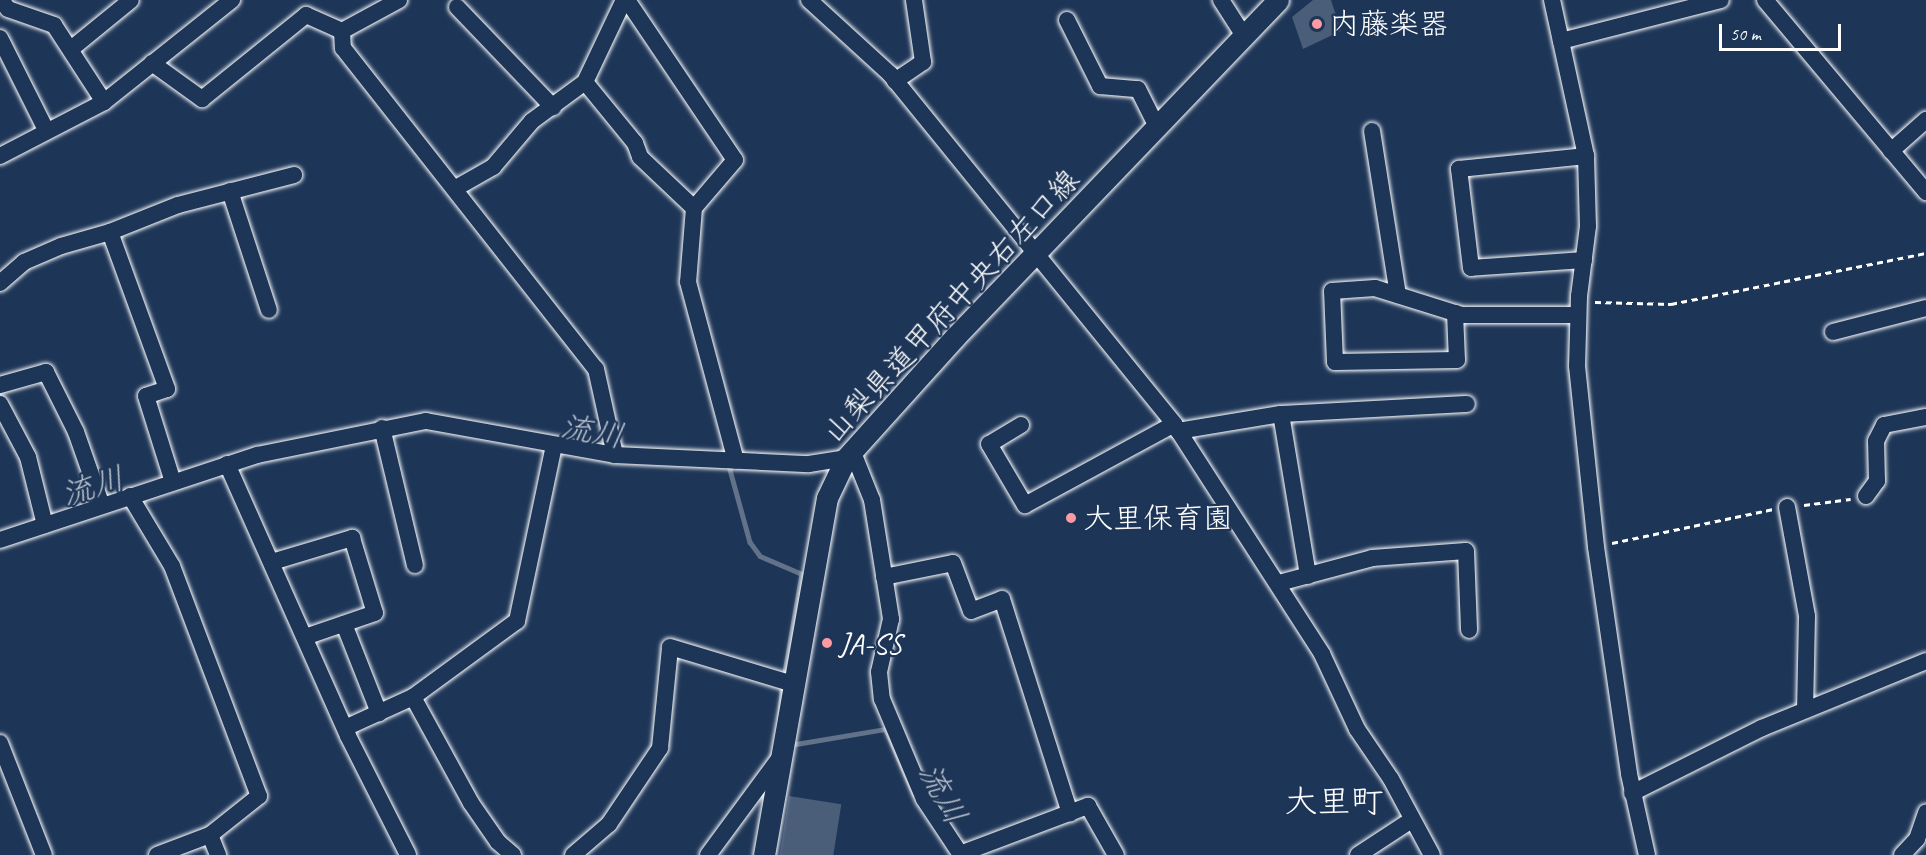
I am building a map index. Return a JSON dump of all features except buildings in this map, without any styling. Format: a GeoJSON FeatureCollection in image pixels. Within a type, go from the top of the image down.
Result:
{"type":"FeatureCollection","features":[{"type":"Feature","properties":{"kind":"main road","name":"山梨県道甲府中央右左口線"},"geometry":{"type":"LineString","coordinates":[[764,855],[827,498],[849,454],[1033,255],[1158,129],[1278,0]]}},
{"type":"Feature","properties":{"kind":"street"},"geometry":{"type":"LineString","coordinates":[[1,0],[8,9],[54,25],[104,102]]}},
{"type":"Feature","properties":{"kind":"street"},"geometry":{"type":"LineString","coordinates":[[71,49],[130,0]]}},
{"type":"Feature","properties":{"kind":"street"},"geometry":{"type":"LineString","coordinates":[[0,156],[46,130],[104,102],[232,0]]}},
{"type":"Feature","properties":{"kind":"street"},"geometry":{"type":"LineString","coordinates":[[342,31],[399,0]]}},
{"type":"Feature","properties":{"kind":"street"},"geometry":{"type":"LineString","coordinates":[[456,188],[493,167],[532,121],[585,82],[626,0],[735,160],[694,208],[688,282],[736,461]]}},
{"type":"Feature","properties":{"kind":"street"},"geometry":{"type":"LineString","coordinates":[[808,0],[895,81],[1033,255],[1176,428],[1279,584],[1410,821],[1432,855]]}},
{"type":"Feature","properties":{"kind":"street"},"geometry":{"type":"LineString","coordinates":[[895,81],[923,62],[914,0]]}},
{"type":"Feature","properties":{"kind":"street"},"geometry":{"type":"LineString","coordinates":[[1221,0],[1244,36]]}},
{"type":"Feature","properties":{"kind":"street"},"geometry":{"type":"LineString","coordinates":[[1552,0],[1586,156],[1588,226],[1578,308],[1577,366],[1596,547],[1632,793],[1647,855]]}},
{"type":"Feature","properties":{"kind":"street"},"geometry":{"type":"LineString","coordinates":[[1562,41],[1721,0]]}},
{"type":"Feature","properties":{"kind":"street"},"geometry":{"type":"LineString","coordinates":[[1766,0],[1926,192]]}},
{"type":"Feature","properties":{"kind":"street"},"geometry":{"type":"LineString","coordinates":[[457,7],[553,107]]}},
{"type":"Feature","properties":{"kind":"street"},"geometry":{"type":"LineString","coordinates":[[152,63],[202,99],[306,15],[342,31]]}},
{"type":"Feature","properties":{"kind":"street"},"geometry":{"type":"LineString","coordinates":[[1067,20],[1100,86],[1138,88],[1158,129]]}},
{"type":"Feature","properties":{"kind":"street"},"geometry":{"type":"LineString","coordinates":[[342,31],[343,48],[456,188],[596,369],[615,455]]}},
{"type":"Feature","properties":{"kind":"street"},"geometry":{"type":"LineString","coordinates":[[0,39],[4,59],[46,130]]}},
{"type":"Feature","properties":{"kind":"street"},"geometry":{"type":"LineString","coordinates":[[585,82],[635,143],[640,157],[694,208]]}},
{"type":"Feature","properties":{"kind":"street"},"geometry":{"type":"LineString","coordinates":[[1891,151],[1926,120]]}},
{"type":"Feature","properties":{"kind":"street"},"geometry":{"type":"LineString","coordinates":[[1372,131],[1398,295]]}},
{"type":"Feature","properties":{"kind":"street"},"geometry":{"type":"LineString","coordinates":[[1584,260],[1472,268],[1459,169],[1586,156]]}},
{"type":"Feature","properties":{"kind":"street"},"geometry":{"type":"LineString","coordinates":[[0,283],[33,258],[110,232],[178,205],[294,175]]}},
{"type":"Feature","properties":{"kind":"street"},"geometry":{"type":"LineString","coordinates":[[230,191],[269,310]]}},
{"type":"Feature","properties":{"kind":"street"},"geometry":{"type":"LineString","coordinates":[[110,232],[167,389],[146,396],[172,482]]}},
{"type":"Feature","properties":{"kind":"street"},"geometry":{"type":"LineString","coordinates":[[1455,313],[1457,360],[1335,362],[1332,291],[1375,288],[1455,313],[1578,308]]}},
{"type":"Feature","properties":{"kind":"street"},"geometry":{"type":"LineString","coordinates":[[1833,332],[1926,308]]}},
{"type":"Feature","properties":{"kind":"street"},"geometry":{"type":"LineString","coordinates":[[0,385],[46,372],[76,432],[102,506]]}},
{"type":"Feature","properties":{"kind":"street"},"geometry":{"type":"LineString","coordinates":[[0,404],[28,457],[45,525]]}},
{"type":"Feature","properties":{"kind":"street"},"geometry":{"type":"LineString","coordinates":[[1022,425],[989,444],[1025,505],[1176,428],[1281,414],[1467,404]]}},
{"type":"Feature","properties":{"kind":"street"},"geometry":{"type":"LineString","coordinates":[[1281,414],[1308,576]]}},
{"type":"Feature","properties":{"kind":"street"},"geometry":{"type":"LineString","coordinates":[[1866,496],[1877,481],[1876,441],[1884,424],[1926,417]]}},
{"type":"Feature","properties":{"kind":"street"},"geometry":{"type":"LineString","coordinates":[[0,540],[227,464],[382,428],[446,422],[554,446],[615,455],[809,464],[849,454],[872,500],[891,619],[879,672],[882,699],[924,799],[960,854],[1088,806],[1116,855]]}},
{"type":"Feature","properties":{"kind":"street"},"geometry":{"type":"LineString","coordinates":[[382,428],[415,565]]}},
{"type":"Feature","properties":{"kind":"street"},"geometry":{"type":"LineString","coordinates":[[345,728],[413,697],[518,621],[554,446]]}},
{"type":"Feature","properties":{"kind":"street"},"geometry":{"type":"LineString","coordinates":[[227,464],[345,728],[408,855]]}},
{"type":"Feature","properties":{"kind":"street"},"geometry":{"type":"LineString","coordinates":[[130,496],[172,566],[259,796],[210,835],[157,855]]}},
{"type":"Feature","properties":{"kind":"street"},"geometry":{"type":"LineString","coordinates":[[1787,507],[1807,616],[1805,710]]}},
{"type":"Feature","properties":{"kind":"street"},"geometry":{"type":"LineString","coordinates":[[272,562],[352,538],[375,613],[305,637]]}},
{"type":"Feature","properties":{"kind":"street"},"geometry":{"type":"LineString","coordinates":[[1279,584],[1372,558],[1466,551],[1469,630]]}},
{"type":"Feature","properties":{"kind":"street"},"geometry":{"type":"LineString","coordinates":[[885,577],[953,563],[971,611],[1002,600],[1070,813]]}},
{"type":"Feature","properties":{"kind":"street"},"geometry":{"type":"LineString","coordinates":[[344,624],[379,713]]}},
{"type":"Feature","properties":{"kind":"street"},"geometry":{"type":"LineString","coordinates":[[573,855],[609,824],[660,748],[670,647],[793,684]]}},
{"type":"Feature","properties":{"kind":"street"},"geometry":{"type":"LineString","coordinates":[[1632,793],[1805,710],[1926,662]]}},
{"type":"Feature","properties":{"kind":"street"},"geometry":{"type":"LineString","coordinates":[[413,697],[471,803],[498,842],[513,855]]}},
{"type":"Feature","properties":{"kind":"street"},"geometry":{"type":"LineString","coordinates":[[0,743],[44,855]]}},
{"type":"Feature","properties":{"kind":"street"},"geometry":{"type":"LineString","coordinates":[[708,855],[781,754]]}},
{"type":"Feature","properties":{"kind":"street"},"geometry":{"type":"LineString","coordinates":[[1902,855],[1917,839],[1926,813]]}},
{"type":"Feature","properties":{"kind":"street"},"geometry":{"type":"LineString","coordinates":[[1358,855],[1410,821]]}},
{"type":"Feature","properties":{"kind":"street"},"geometry":{"type":"LineString","coordinates":[[210,835],[218,855]]}},
{"type":"Feature","properties":{"kind":"path"},"geometry":{"type":"LineString","coordinates":[[1578,308],[1671,304],[1926,254]]}},
{"type":"Feature","properties":{"kind":"path"},"geometry":{"type":"LineString","coordinates":[[1596,547],[1787,507],[1866,496]]}},
{"type":"Feature","properties":{"kind":"waterway","name":"流川"},"geometry":{"type":"LineString","coordinates":[[729,466],[750,542],[760,556],[802,574],[784,678]]}},
{"type":"Feature","properties":{"kind":"waterway","name":"流川"},"geometry":{"type":"LineString","coordinates":[[778,733],[782,686]]}},
{"type":"Feature","properties":{"kind":"waterway","name":"流川"},"geometry":{"type":"LineString","coordinates":[[790,745],[886,729],[914,794]]}},
{"type":"Feature","properties":{"kind":"place","name":"内藤楽器"},"geometry":{"type":"Point","coordinates":[1317,24]}},
{"type":"Feature","properties":{"kind":"place","name":"大里保育園"},"geometry":{"type":"Point","coordinates":[1071,518]}},
{"type":"Feature","properties":{"kind":"place","name":"JA-SS"},"geometry":{"type":"Point","coordinates":[827,643]}},
{"type":"Feature","properties":{"kind":"district","name":"大里町"},"geometry":{"type":"Point","coordinates":[1334,802]}}]}
